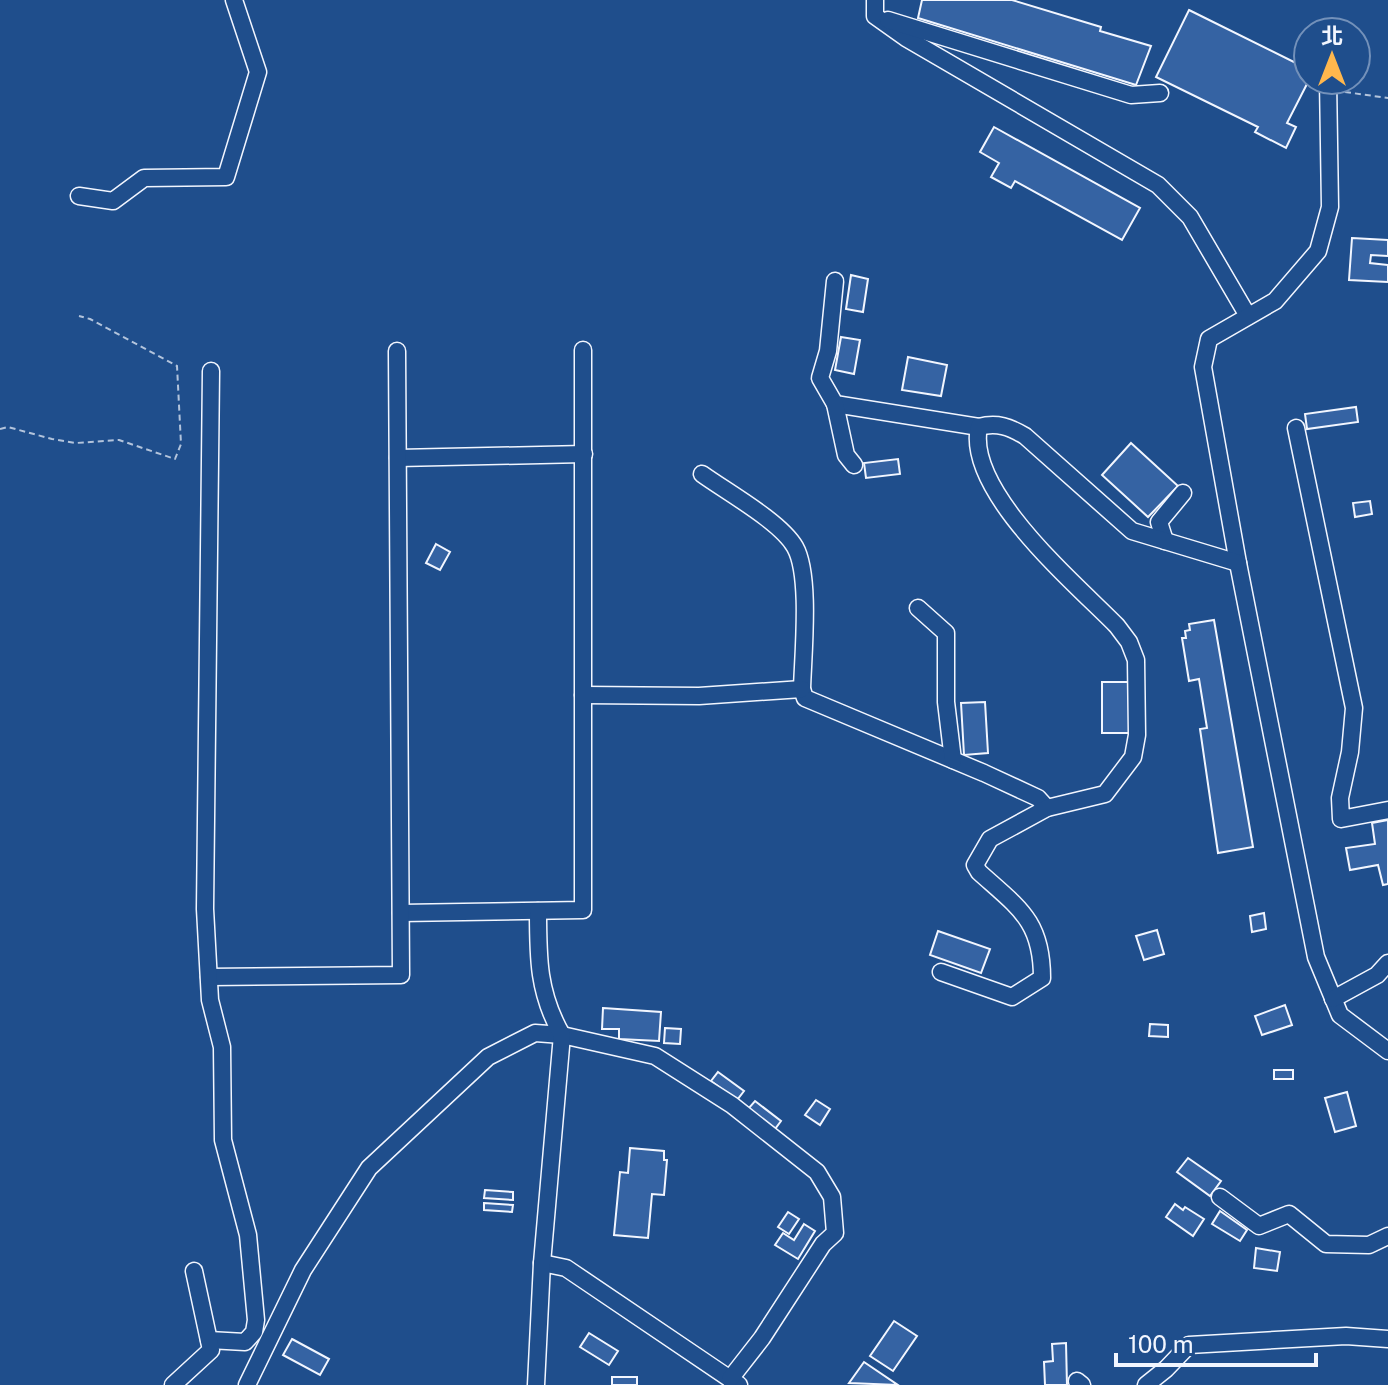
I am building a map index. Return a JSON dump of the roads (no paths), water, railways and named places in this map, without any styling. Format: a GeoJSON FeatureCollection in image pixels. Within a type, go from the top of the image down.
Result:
{"type":"FeatureCollection","features":[{"type":"Feature","properties":{"kind":"lane"},"geometry":{"type":"LineString","coordinates":[[79,196],[113,201],[144,178],[226,177],[258,72],[234,0]]}},
{"type":"Feature","properties":{"kind":"lane"},"geometry":{"type":"LineString","coordinates":[[875,8],[1131,95],[1160,93]]}},
{"type":"Feature","properties":{"kind":"lane"},"geometry":{"type":"LineString","coordinates":[[875,8],[906,38],[1158,185],[1190,217],[1248,316]]}},
{"type":"Feature","properties":{"kind":"lane"},"geometry":{"type":"LineString","coordinates":[[1328,96],[1330,207],[1318,251],[1275,301],[1209,339],[1203,367],[1238,563],[1316,957],[1340,1015],[1388,1051]]}},
{"type":"Feature","properties":{"kind":"lane"},"geometry":{"type":"LineString","coordinates":[[835,281],[828,351],[820,378],[835,404],[846,455],[854,465]]}},
{"type":"Feature","properties":{"kind":"lane"},"geometry":{"type":"LineString","coordinates":[[401,913],[583,910],[583,350]]}},
{"type":"Feature","properties":{"kind":"lane"},"geometry":{"type":"LineString","coordinates":[[209,977],[401,975],[397,351]]}},
{"type":"Feature","properties":{"kind":"lane"},"geometry":{"type":"LineString","coordinates":[[209,1340],[245,1342],[254,1332],[256,1320],[248,1235],[223,1140],[222,1047],[210,1000],[205,893],[211,371]]}},
{"type":"Feature","properties":{"kind":"lane"},"geometry":{"type":"LineString","coordinates":[[835,404],[979,427],[990,424],[1010,427],[1132,531],[1238,563]]}},
{"type":"Feature","properties":{"kind":"lane"},"geometry":{"type":"LineString","coordinates":[[941,972],[1012,997],[1042,978],[1042,949],[1026,916],[975,865],[990,839],[1047,808],[1105,794],[1133,757],[1137,735],[1136,660],[1129,642],[1014,521],[994,489],[981,456],[977,437],[979,427]]}},
{"type":"Feature","properties":{"kind":"lane"},"geometry":{"type":"LineString","coordinates":[[1296,428],[1354,708],[1350,752],[1340,798],[1341,819],[1388,810]]}},
{"type":"Feature","properties":{"kind":"lane"},"geometry":{"type":"LineString","coordinates":[[398,458],[584,454]]}},
{"type":"Feature","properties":{"kind":"lane"},"geometry":{"type":"LineString","coordinates":[[702,474],[780,529],[794,546],[803,567],[802,689],[805,698],[1038,798],[1047,808]]}},
{"type":"Feature","properties":{"kind":"lane"},"geometry":{"type":"LineString","coordinates":[[1165,541],[1159,522],[1183,493]]}},
{"type":"Feature","properties":{"kind":"lane"},"geometry":{"type":"LineString","coordinates":[[918,608],[946,633],[946,702],[953,760]]}},
{"type":"Feature","properties":{"kind":"lane"},"geometry":{"type":"LineString","coordinates":[[583,695],[699,696],[802,689]]}},
{"type":"Feature","properties":{"kind":"lane"},"geometry":{"type":"LineString","coordinates":[[536,1385],[542,1263],[562,1035],[547,1009],[539,962],[538,911]]}},
{"type":"Feature","properties":{"kind":"lane"},"geometry":{"type":"LineString","coordinates":[[1333,999],[1377,975],[1388,963]]}},
{"type":"Feature","properties":{"kind":"lane"},"geometry":{"type":"LineString","coordinates":[[247,1385],[303,1270],[369,1168],[488,1057],[535,1033],[562,1035],[655,1056],[732,1105],[817,1172],[832,1197],[835,1233],[823,1244],[735,1382],[566,1268],[542,1263]]}},
{"type":"Feature","properties":{"kind":"lane"},"geometry":{"type":"LineString","coordinates":[[1220,1197],[1259,1226],[1289,1214],[1326,1244],[1369,1245],[1388,1236]]}},
{"type":"Feature","properties":{"kind":"lane"},"geometry":{"type":"LineString","coordinates":[[173,1385],[211,1350],[194,1271]]}},
{"type":"Feature","properties":{"kind":"lane"},"geometry":{"type":"LineString","coordinates":[[1149,1384],[1189,1345],[1346,1336],[1388,1339]]}}]}
